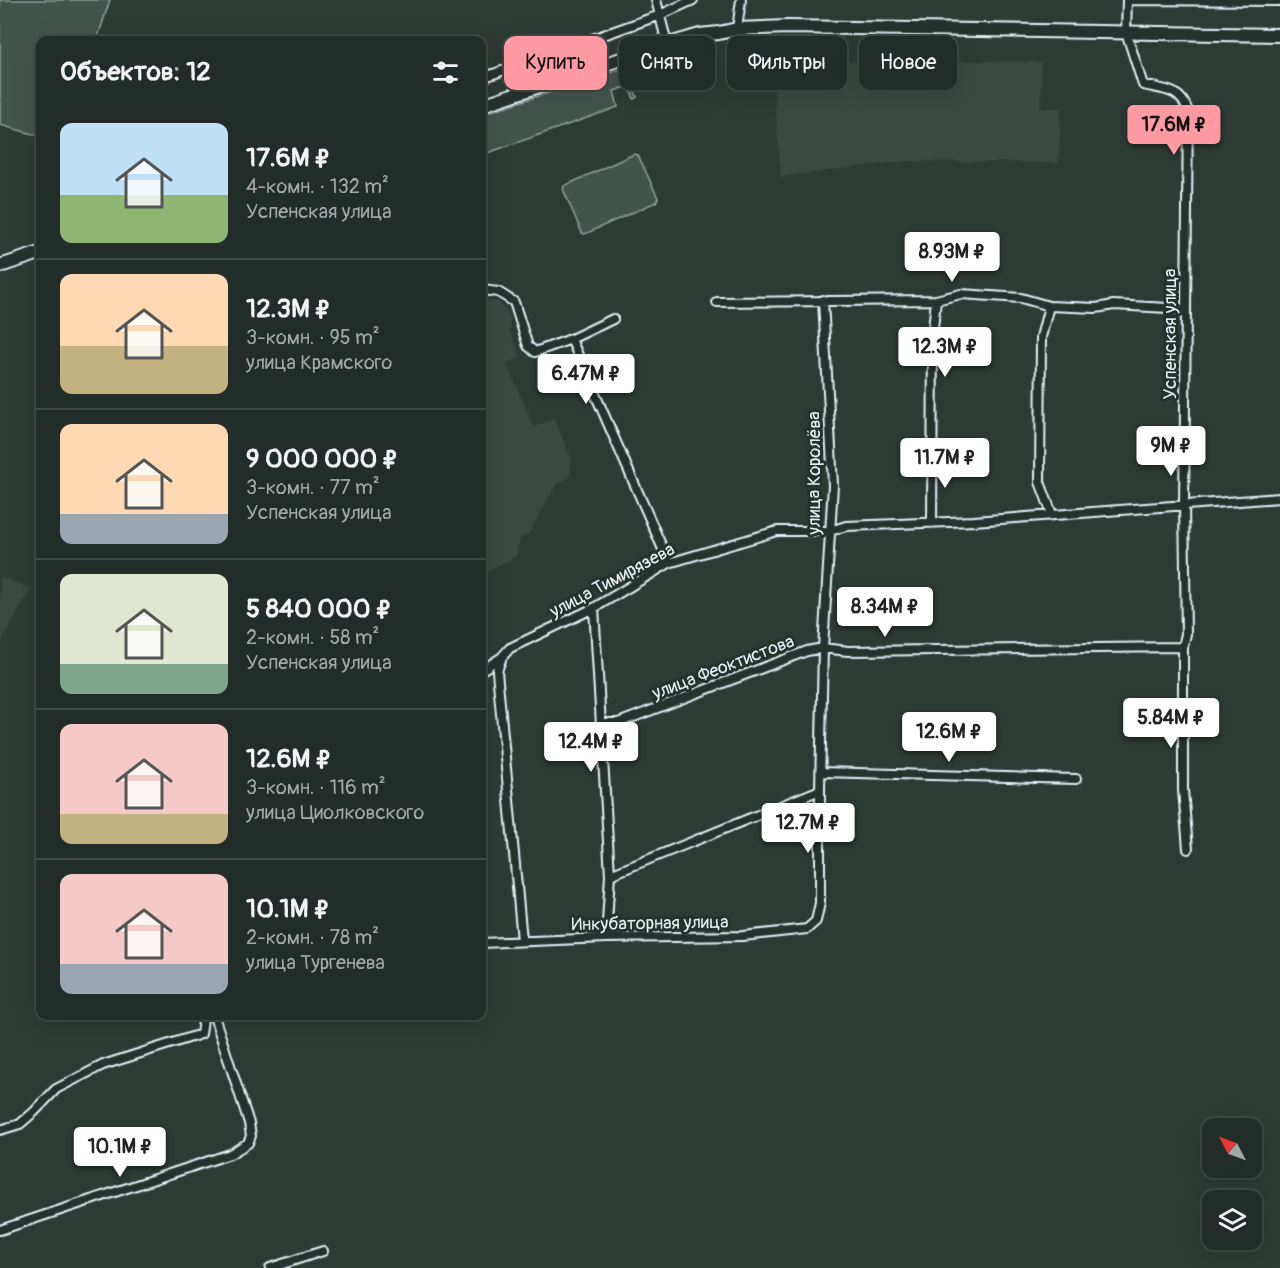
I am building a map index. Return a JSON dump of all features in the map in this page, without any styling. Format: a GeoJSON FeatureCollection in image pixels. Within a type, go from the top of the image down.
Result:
{"type":"FeatureCollection","features":[{"type":"Feature","properties":{"kind":"main road"},"geometry":{"type":"LineString","coordinates":[[696,36],[737,29],[799,27],[1280,35]]}},
{"type":"Feature","properties":{"kind":"main road"},"geometry":{"type":"LineString","coordinates":[[486,104],[619,60]]}},
{"type":"Feature","properties":{"kind":"main road"},"geometry":{"type":"LineString","coordinates":[[0,266],[36,254]]}},
{"type":"Feature","properties":{"kind":"street"},"geometry":{"type":"LineString","coordinates":[[656,0],[665,36]]}},
{"type":"Feature","properties":{"kind":"street"},"geometry":{"type":"LineString","coordinates":[[486,77],[660,15],[693,0]]}},
{"type":"Feature","properties":{"kind":"street"},"geometry":{"type":"LineString","coordinates":[[737,29],[741,0]]}},
{"type":"Feature","properties":{"kind":"street"},"geometry":{"type":"LineString","coordinates":[[1126,32],[1127,0],[1280,1]]}},
{"type":"Feature","properties":{"kind":"street","name":"Успенская улица"},"geometry":{"type":"LineString","coordinates":[[1126,32],[1143,85],[1173,92],[1183,98],[1188,111],[1184,504],[1186,634],[1183,647],[1183,790],[1188,849]]}},
{"type":"Feature","properties":{"kind":"street"},"geometry":{"type":"LineString","coordinates":[[486,290],[498,292],[514,302],[528,346],[535,352],[571,339],[613,319]]}},
{"type":"Feature","properties":{"kind":"street"},"geometry":{"type":"LineString","coordinates":[[717,302],[936,300],[961,294],[1021,298],[1049,306],[1096,308],[1114,305],[1185,309]]}},
{"type":"Feature","properties":{"kind":"street","name":"улица Королёва"},"geometry":{"type":"LineString","coordinates":[[816,921],[820,903],[823,648],[833,485],[823,300]]}},
{"type":"Feature","properties":{"kind":"street"},"geometry":{"type":"LineString","coordinates":[[932,523],[933,329],[936,300]]}},
{"type":"Feature","properties":{"kind":"street"},"geometry":{"type":"LineString","coordinates":[[1049,306],[1041,336],[1040,482],[1052,514]]}},
{"type":"Feature","properties":{"kind":"street"},"geometry":{"type":"LineString","coordinates":[[571,339],[669,562]]}},
{"type":"Feature","properties":{"kind":"street","name":"улица Тимирязева"},"geometry":{"type":"LineString","coordinates":[[486,667],[502,657],[510,648],[594,608],[669,562],[777,531],[830,531],[846,526],[974,521],[1280,498]]}},
{"type":"Feature","properties":{"kind":"street"},"geometry":{"type":"LineString","coordinates":[[594,608],[610,875],[606,938]]}},
{"type":"Feature","properties":{"kind":"street","name":"улица Феоктистова"},"geometry":{"type":"LineString","coordinates":[[600,723],[618,723],[807,651],[823,648],[848,651],[1183,647]]}},
{"type":"Feature","properties":{"kind":"street"},"geometry":{"type":"LineString","coordinates":[[502,657],[497,671],[522,940]]}},
{"type":"Feature","properties":{"kind":"street"},"geometry":{"type":"LineString","coordinates":[[821,772],[1076,779]]}},
{"type":"Feature","properties":{"kind":"street"},"geometry":{"type":"LineString","coordinates":[[610,875],[820,790]]}},
{"type":"Feature","properties":{"kind":"street","name":"Инкубаторная улица"},"geometry":{"type":"LineString","coordinates":[[486,942],[743,936],[807,929],[816,921]]}},
{"type":"Feature","properties":{"kind":"street"},"geometry":{"type":"LineString","coordinates":[[0,1130],[20,1124],[56,1089],[103,1065],[201,1034],[203,1020]]}},
{"type":"Feature","properties":{"kind":"street"},"geometry":{"type":"LineString","coordinates":[[0,1230],[183,1171],[230,1154],[248,1143],[251,1136],[249,1123],[215,1020]]}},
{"type":"Feature","properties":{"kind":"street"},"geometry":{"type":"LineString","coordinates":[[270,1268],[323,1251]]}},
{"type":"Feature","properties":{"kind":"shaded area"},"geometry":{"type":"Polygon","coordinates":[[[0,0],[110,0],[98,36],[36,36],[36,135],[0,125],[0,0]]]}},
{"type":"Feature","properties":{"kind":"shaded area"},"geometry":{"type":"Polygon","coordinates":[[[957,61],[1041,62],[1041,108],[1061,108],[1059,163],[903,161],[781,177],[774,90],[847,90],[847,62],[859,62],[859,90],[957,90],[957,61]]]}},
{"type":"Feature","properties":{"kind":"shaded area"},"geometry":{"type":"Polygon","coordinates":[[[619,70],[619,89],[614,91],[618,107],[486,154],[486,113],[557,90],[607,90],[607,74],[619,70]]]}},
{"type":"Feature","properties":{"kind":"shaded area"},"geometry":{"type":"Polygon","coordinates":[[[631,90],[634,90],[637,97],[634,99],[631,90]]]}},
{"type":"Feature","properties":{"kind":"shaded area"},"geometry":{"type":"Polygon","coordinates":[[[634,154],[638,155],[658,198],[656,202],[585,234],[582,233],[563,189],[564,186],[634,154]]]}},
{"type":"Feature","properties":{"kind":"shaded area"},"geometry":{"type":"Polygon","coordinates":[[[486,300],[499,302],[510,318],[510,331],[521,357],[507,364],[534,427],[554,418],[571,458],[570,477],[556,485],[529,533],[520,539],[516,556],[486,572],[486,300]]]}},
{"type":"Feature","properties":{"kind":"shaded area"},"geometry":{"type":"Polygon","coordinates":[[[0,577],[32,588],[0,644],[0,577]]]}}]}
